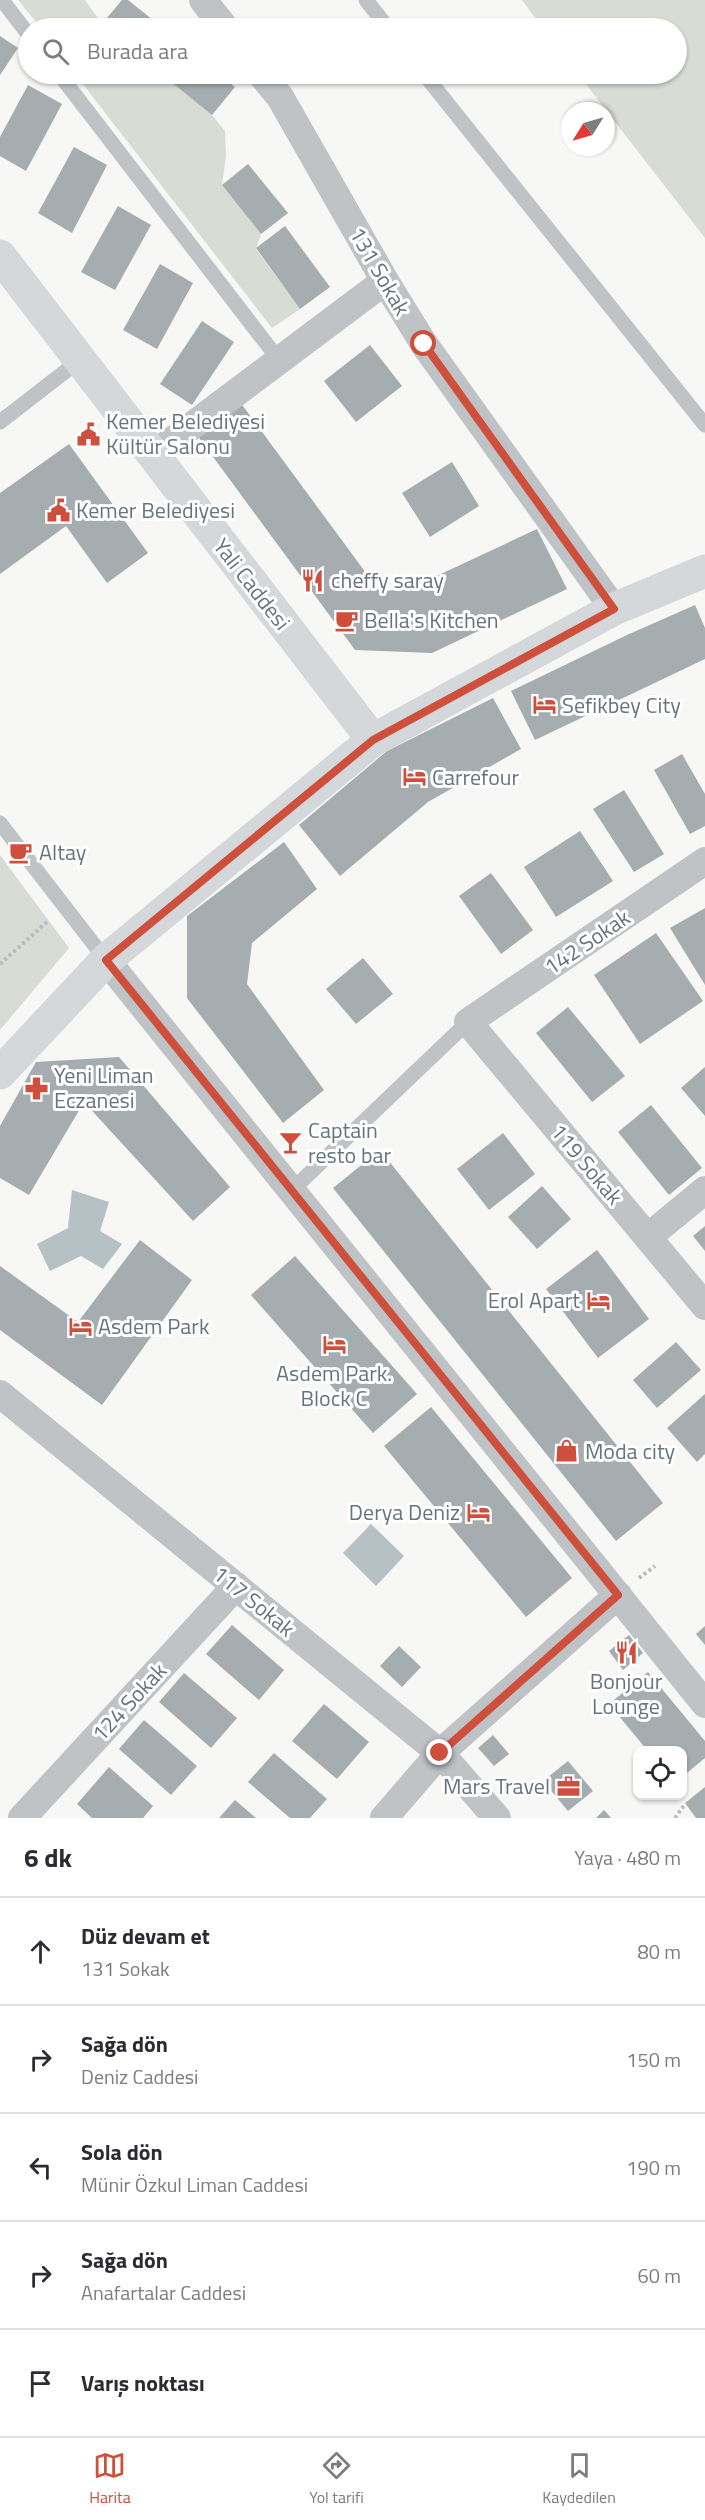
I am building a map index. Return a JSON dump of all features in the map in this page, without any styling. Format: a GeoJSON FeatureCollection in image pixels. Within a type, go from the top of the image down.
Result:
{"type":"FeatureCollection","features":[{"type":"Feature","properties":{"kind":"street"},"geometry":{"type":"LineString","coordinates":[[203,0],[217,18]]}},
{"type":"Feature","properties":{"kind":"street","name":"131 Sokak"},"geometry":{"type":"LineString","coordinates":[[269,84],[280,97],[384,280],[424,344],[614,609]]}},
{"type":"Feature","properties":{"kind":"street","name":"Yali Caddesi"},"geometry":{"type":"LineString","coordinates":[[0,256],[373,740]]}},
{"type":"Feature","properties":{"kind":"street"},"geometry":{"type":"LineString","coordinates":[[153,455],[384,280]]}},
{"type":"Feature","properties":{"kind":"street"},"geometry":{"type":"LineString","coordinates":[[0,1072],[106,960],[373,740],[614,609],[705,571]]}},
{"type":"Feature","properties":{"kind":"street","name":"142 Sokak"},"geometry":{"type":"LineString","coordinates":[[468,1022],[705,861]]}},
{"type":"Feature","properties":{"kind":"street"},"geometry":{"type":"LineString","coordinates":[[106,960],[705,1704]]}},
{"type":"Feature","properties":{"kind":"street","name":"119 Sokak"},"geometry":{"type":"LineString","coordinates":[[468,1022],[705,1306]]}},
{"type":"Feature","properties":{"kind":"street"},"geometry":{"type":"LineString","coordinates":[[648,1237],[705,1190]]}},
{"type":"Feature","properties":{"kind":"street","name":"117 Sokak"},"geometry":{"type":"LineString","coordinates":[[0,1394],[440,1753],[497,1818]]}},
{"type":"Feature","properties":{"kind":"street","name":"124 Sokak"},"geometry":{"type":"LineString","coordinates":[[22,1818],[236,1586]]}},
{"type":"Feature","properties":{"kind":"street"},"geometry":{"type":"LineString","coordinates":[[384,1818],[440,1753],[618,1595]]}},
{"type":"Feature","properties":{"kind":"lane"},"geometry":{"type":"LineString","coordinates":[[2,0],[18,21]]}},
{"type":"Feature","properties":{"kind":"lane"},"geometry":{"type":"LineString","coordinates":[[366,0],[380,18]]}},
{"type":"Feature","properties":{"kind":"lane"},"geometry":{"type":"LineString","coordinates":[[67,84],[279,360]]}},
{"type":"Feature","properties":{"kind":"lane"},"geometry":{"type":"LineString","coordinates":[[432,84],[703,418]]}},
{"type":"Feature","properties":{"kind":"lane"},"geometry":{"type":"LineString","coordinates":[[0,422],[80,360]]}},
{"type":"Feature","properties":{"kind":"lane"},"geometry":{"type":"LineString","coordinates":[[0,824],[106,960]]}},
{"type":"Feature","properties":{"kind":"lane"},"geometry":{"type":"LineString","coordinates":[[292,1190],[468,1022]]}},
{"type":"Feature","properties":{"kind":"path"},"geometry":{"type":"LineString","coordinates":[[0,964],[65,906]]}},
{"type":"Feature","properties":{"kind":"path"},"geometry":{"type":"LineString","coordinates":[[675,1818],[685,1804]]}},
{"type":"Feature","properties":{"kind":"shaded area"},"geometry":{"type":"Polygon","coordinates":[[[18,0],[85,0],[98,18],[33,18],[18,0]]]}},
{"type":"Feature","properties":{"kind":"shaded area"},"geometry":{"type":"Polygon","coordinates":[[[522,0],[705,0],[705,238],[615,122],[615,102],[600,102],[586,84],[687,84],[687,18],[536,18],[522,0]]]}},
{"type":"Feature","properties":{"kind":"shaded area"},"geometry":{"type":"Polygon","coordinates":[[[83,84],[173,84],[212,115],[225,131],[226,156],[222,185],[261,234],[256,249],[300,309],[272,328],[83,84]]]}},
{"type":"Feature","properties":{"kind":"shaded area"},"geometry":{"type":"Polygon","coordinates":[[[0,855],[69,948],[0,1030],[0,855]]]}},
{"type":"Feature","properties":{"kind":"shaded area"},"geometry":{"type":"Polygon","coordinates":[[[72,1190],[109,1202],[100,1231],[122,1244],[103,1269],[81,1256],[50,1271],[37,1244],[68,1228],[72,1190]]]}},
{"type":"Feature","properties":{"kind":"shaded area"},"geometry":{"type":"Polygon","coordinates":[[[371,1524],[404,1556],[376,1586],[343,1553],[371,1524]]]}},
{"type":"Feature","properties":{"kind":"building"},"geometry":{"type":"Polygon","coordinates":[[[122,0],[128,0],[150,18],[107,18],[122,0]]]}},
{"type":"Feature","properties":{"kind":"building"},"geometry":{"type":"Polygon","coordinates":[[[0,36],[18,48],[0,75],[0,36]]]}},
{"type":"Feature","properties":{"kind":"building"},"geometry":{"type":"Polygon","coordinates":[[[173,84],[231,84],[235,87],[212,115],[173,84]]]}},
{"type":"Feature","properties":{"kind":"building"},"geometry":{"type":"Polygon","coordinates":[[[28,85],[62,104],[26,171],[0,156],[0,137],[28,85]]]}},
{"type":"Feature","properties":{"kind":"building"},"geometry":{"type":"Polygon","coordinates":[[[74,147],[107,165],[72,233],[38,213],[74,147]]]}},
{"type":"Feature","properties":{"kind":"building"},"geometry":{"type":"Polygon","coordinates":[[[248,164],[288,213],[261,234],[222,185],[248,164]]]}},
{"type":"Feature","properties":{"kind":"building"},"geometry":{"type":"Polygon","coordinates":[[[118,206],[151,225],[115,290],[81,272],[118,206]]]}},
{"type":"Feature","properties":{"kind":"building"},"geometry":{"type":"Polygon","coordinates":[[[285,226],[330,287],[300,309],[256,248],[285,226]]]}},
{"type":"Feature","properties":{"kind":"building"},"geometry":{"type":"Polygon","coordinates":[[[160,264],[193,283],[157,349],[123,330],[160,264]]]}},
{"type":"Feature","properties":{"kind":"building"},"geometry":{"type":"Polygon","coordinates":[[[202,321],[234,342],[192,405],[160,384],[202,321]]]}},
{"type":"Feature","properties":{"kind":"building"},"geometry":{"type":"Polygon","coordinates":[[[370,345],[402,386],[356,422],[324,381],[370,345]]]}},
{"type":"Feature","properties":{"kind":"building"},"geometry":{"type":"Polygon","coordinates":[[[240,402],[380,592],[413,587],[537,529],[567,589],[432,653],[355,650],[197,435],[240,402]]]}},
{"type":"Feature","properties":{"kind":"building","name":"Kemer Belediyesi"},"geometry":{"type":"Polygon","coordinates":[[[69,444],[148,553],[107,583],[66,526],[0,574],[0,493],[69,444]]]}},
{"type":"Feature","properties":{"kind":"building"},"geometry":{"type":"Polygon","coordinates":[[[452,462],[479,506],[430,537],[402,493],[452,462]]]}},
{"type":"Feature","properties":{"kind":"building"},"geometry":{"type":"Polygon","coordinates":[[[695,605],[705,628],[705,659],[535,740],[511,691],[695,605]]]}},
{"type":"Feature","properties":{"kind":"building","name":"Carrefour"},"geometry":{"type":"Polygon","coordinates":[[[493,698],[521,749],[428,802],[340,876],[299,825],[387,751],[493,698]]]}},
{"type":"Feature","properties":{"kind":"building"},"geometry":{"type":"Polygon","coordinates":[[[682,754],[705,794],[705,826],[690,834],[654,770],[682,754]]]}},
{"type":"Feature","properties":{"kind":"building"},"geometry":{"type":"Polygon","coordinates":[[[624,790],[664,854],[634,872],[593,809],[624,790]]]}},
{"type":"Feature","properties":{"kind":"building"},"geometry":{"type":"Polygon","coordinates":[[[580,831],[613,881],[556,917],[524,867],[580,831]]]}},
{"type":"Feature","properties":{"kind":"building"},"geometry":{"type":"Polygon","coordinates":[[[284,842],[317,889],[252,943],[247,984],[324,1090],[283,1123],[187,998],[187,916],[284,842]]]}},
{"type":"Feature","properties":{"kind":"building"},"geometry":{"type":"Polygon","coordinates":[[[491,873],[533,930],[501,954],[459,896],[491,873]]]}},
{"type":"Feature","properties":{"kind":"building"},"geometry":{"type":"Polygon","coordinates":[[[705,908],[705,985],[670,928],[705,908]]]}},
{"type":"Feature","properties":{"kind":"building"},"geometry":{"type":"Polygon","coordinates":[[[656,933],[703,1001],[640,1044],[594,975],[656,933]]]}},
{"type":"Feature","properties":{"kind":"building"},"geometry":{"type":"Polygon","coordinates":[[[363,958],[393,994],[356,1024],[326,989],[363,958]]]}},
{"type":"Feature","properties":{"kind":"building"},"geometry":{"type":"Polygon","coordinates":[[[568,1007],[625,1076],[592,1102],[536,1033],[568,1007]]]}},
{"type":"Feature","properties":{"kind":"building"},"geometry":{"type":"Polygon","coordinates":[[[119,1057],[230,1187],[193,1221],[84,1102],[29,1195],[0,1178],[0,1126],[36,1062],[119,1057]]]}},
{"type":"Feature","properties":{"kind":"building"},"geometry":{"type":"Polygon","coordinates":[[[705,1067],[705,1116],[681,1088],[705,1067]]]}},
{"type":"Feature","properties":{"kind":"building"},"geometry":{"type":"Polygon","coordinates":[[[651,1105],[702,1168],[669,1195],[618,1132],[651,1105]]]}},
{"type":"Feature","properties":{"kind":"building"},"geometry":{"type":"Polygon","coordinates":[[[503,1133],[535,1174],[489,1210],[457,1169],[503,1133]]]}},
{"type":"Feature","properties":{"kind":"building"},"geometry":{"type":"Polygon","coordinates":[[[380,1150],[663,1503],[616,1541],[333,1188],[380,1150]]]}},
{"type":"Feature","properties":{"kind":"building"},"geometry":{"type":"Polygon","coordinates":[[[542,1186],[571,1219],[537,1249],[508,1217],[542,1186]]]}},
{"type":"Feature","properties":{"kind":"building"},"geometry":{"type":"Polygon","coordinates":[[[705,1226],[705,1251],[693,1236],[705,1226]]]}},
{"type":"Feature","properties":{"kind":"building","name":"Asdem Park"},"geometry":{"type":"Polygon","coordinates":[[[140,1240],[192,1280],[102,1405],[0,1330],[0,1266],[78,1322],[140,1240]]]}},
{"type":"Feature","properties":{"kind":"building"},"geometry":{"type":"Polygon","coordinates":[[[597,1250],[649,1319],[598,1358],[546,1289],[597,1250]]]}},
{"type":"Feature","properties":{"kind":"building","name":"Asdem Park. Block C"},"geometry":{"type":"Polygon","coordinates":[[[295,1256],[417,1394],[373,1433],[251,1295],[295,1256]]]}},
{"type":"Feature","properties":{"kind":"building"},"geometry":{"type":"Polygon","coordinates":[[[676,1342],[701,1370],[657,1408],[633,1380],[676,1342]]]}},
{"type":"Feature","properties":{"kind":"building"},"geometry":{"type":"Polygon","coordinates":[[[705,1394],[705,1454],[697,1462],[667,1428],[705,1394]]]}},
{"type":"Feature","properties":{"kind":"building","name":"Derya Deniz"},"geometry":{"type":"Polygon","coordinates":[[[431,1407],[572,1578],[526,1617],[384,1446],[431,1407]]]}},
{"type":"Feature","properties":{"kind":"building"},"geometry":{"type":"Polygon","coordinates":[[[232,1625],[284,1670],[259,1700],[206,1654],[232,1625]]]}},
{"type":"Feature","properties":{"kind":"building"},"geometry":{"type":"Polygon","coordinates":[[[705,1626],[705,1645],[696,1634],[705,1626]]]}},
{"type":"Feature","properties":{"kind":"building","name":"Bonjour Lounge"},"geometry":{"type":"Polygon","coordinates":[[[629,1635],[643,1653],[623,1670],[609,1651],[629,1635]]]}},
{"type":"Feature","properties":{"kind":"building"},"geometry":{"type":"Polygon","coordinates":[[[399,1646],[421,1667],[402,1687],[380,1666],[399,1646]]]}},
{"type":"Feature","properties":{"kind":"building"},"geometry":{"type":"Polygon","coordinates":[[[648,1672],[705,1741],[705,1758],[687,1773],[687,1746],[644,1746],[609,1704],[648,1672]]]}},
{"type":"Feature","properties":{"kind":"building"},"geometry":{"type":"Polygon","coordinates":[[[184,1673],[237,1718],[211,1748],[159,1702],[184,1673]]]}},
{"type":"Feature","properties":{"kind":"building"},"geometry":{"type":"Polygon","coordinates":[[[324,1704],[369,1742],[337,1779],[292,1741],[324,1704]]]}},
{"type":"Feature","properties":{"kind":"building"},"geometry":{"type":"Polygon","coordinates":[[[144,1720],[197,1766],[171,1795],[119,1749],[144,1720]]]}},
{"type":"Feature","properties":{"kind":"building"},"geometry":{"type":"Polygon","coordinates":[[[493,1735],[509,1754],[494,1766],[478,1748],[493,1735]]]}},
{"type":"Feature","properties":{"kind":"building"},"geometry":{"type":"Polygon","coordinates":[[[274,1753],[327,1799],[310,1818],[290,1818],[248,1782],[274,1753]]]}},
{"type":"Feature","properties":{"kind":"building","name":"Mars Travel"},"geometry":{"type":"Polygon","coordinates":[[[568,1761],[593,1791],[568,1811],[543,1781],[568,1761]]]}},
{"type":"Feature","properties":{"kind":"building"},"geometry":{"type":"Polygon","coordinates":[[[109,1767],[153,1806],[143,1818],[92,1818],[77,1804],[109,1767]]]}},
{"type":"Feature","properties":{"kind":"building"},"geometry":{"type":"Polygon","coordinates":[[[705,1787],[705,1818],[696,1818],[685,1803],[705,1787]]]}},
{"type":"Feature","properties":{"kind":"building"},"geometry":{"type":"Polygon","coordinates":[[[235,1800],[256,1818],[219,1818],[235,1800]]]}},
{"type":"Feature","properties":{"kind":"building"},"geometry":{"type":"Polygon","coordinates":[[[604,1810],[611,1818],[596,1818],[604,1810]]]}},
{"type":"Feature","properties":{"kind":"place","name":"Kemer Belediyesi Kültür Salonu"},"geometry":{"type":"Point","coordinates":[88,434]}},
{"type":"Feature","properties":{"kind":"place","name":"Kemer Belediyesi"},"geometry":{"type":"Point","coordinates":[58,510]}},
{"type":"Feature","properties":{"kind":"place","name":"cheffy saray"},"geometry":{"type":"Point","coordinates":[313,580]}},
{"type":"Feature","properties":{"kind":"place","name":"Bella's Kitchen"},"geometry":{"type":"Point","coordinates":[346,620]}},
{"type":"Feature","properties":{"kind":"place","name":"Sefikbey City"},"geometry":{"type":"Point","coordinates":[544,705]}},
{"type":"Feature","properties":{"kind":"place","name":"Carrefour"},"geometry":{"type":"Point","coordinates":[414,777]}},
{"type":"Feature","properties":{"kind":"place","name":"Altay"},"geometry":{"type":"Point","coordinates":[21,852]}},
{"type":"Feature","properties":{"kind":"place","name":"Yeni Liman Eczanesi"},"geometry":{"type":"Point","coordinates":[36,1088]}},
{"type":"Feature","properties":{"kind":"place","name":"Captain resto bar"},"geometry":{"type":"Point","coordinates":[290,1143]}},
{"type":"Feature","properties":{"kind":"place","name":"Erol Apart"},"geometry":{"type":"Point","coordinates":[598,1300]}},
{"type":"Feature","properties":{"kind":"place","name":"Asdem Park"},"geometry":{"type":"Point","coordinates":[80,1326]}},
{"type":"Feature","properties":{"kind":"place","name":"Asdem Park. Block C"},"geometry":{"type":"Point","coordinates":[334,1344]}},
{"type":"Feature","properties":{"kind":"place","name":"Moda city"},"geometry":{"type":"Point","coordinates":[567,1451]}},
{"type":"Feature","properties":{"kind":"place","name":"Derya Deniz"},"geometry":{"type":"Point","coordinates":[478,1512]}},
{"type":"Feature","properties":{"kind":"place","name":"Bonjour Lounge"},"geometry":{"type":"Point","coordinates":[626,1652]}},
{"type":"Feature","properties":{"kind":"place","name":"Mars Travel"},"geometry":{"type":"Point","coordinates":[568,1786]}},
{"type":"Feature","properties":{"kind":"route"},"geometry":{"type":"LineString","coordinates":[[424,344],[614,609],[373,740],[106,960],[618,1595],[440,1753]]}}]}
